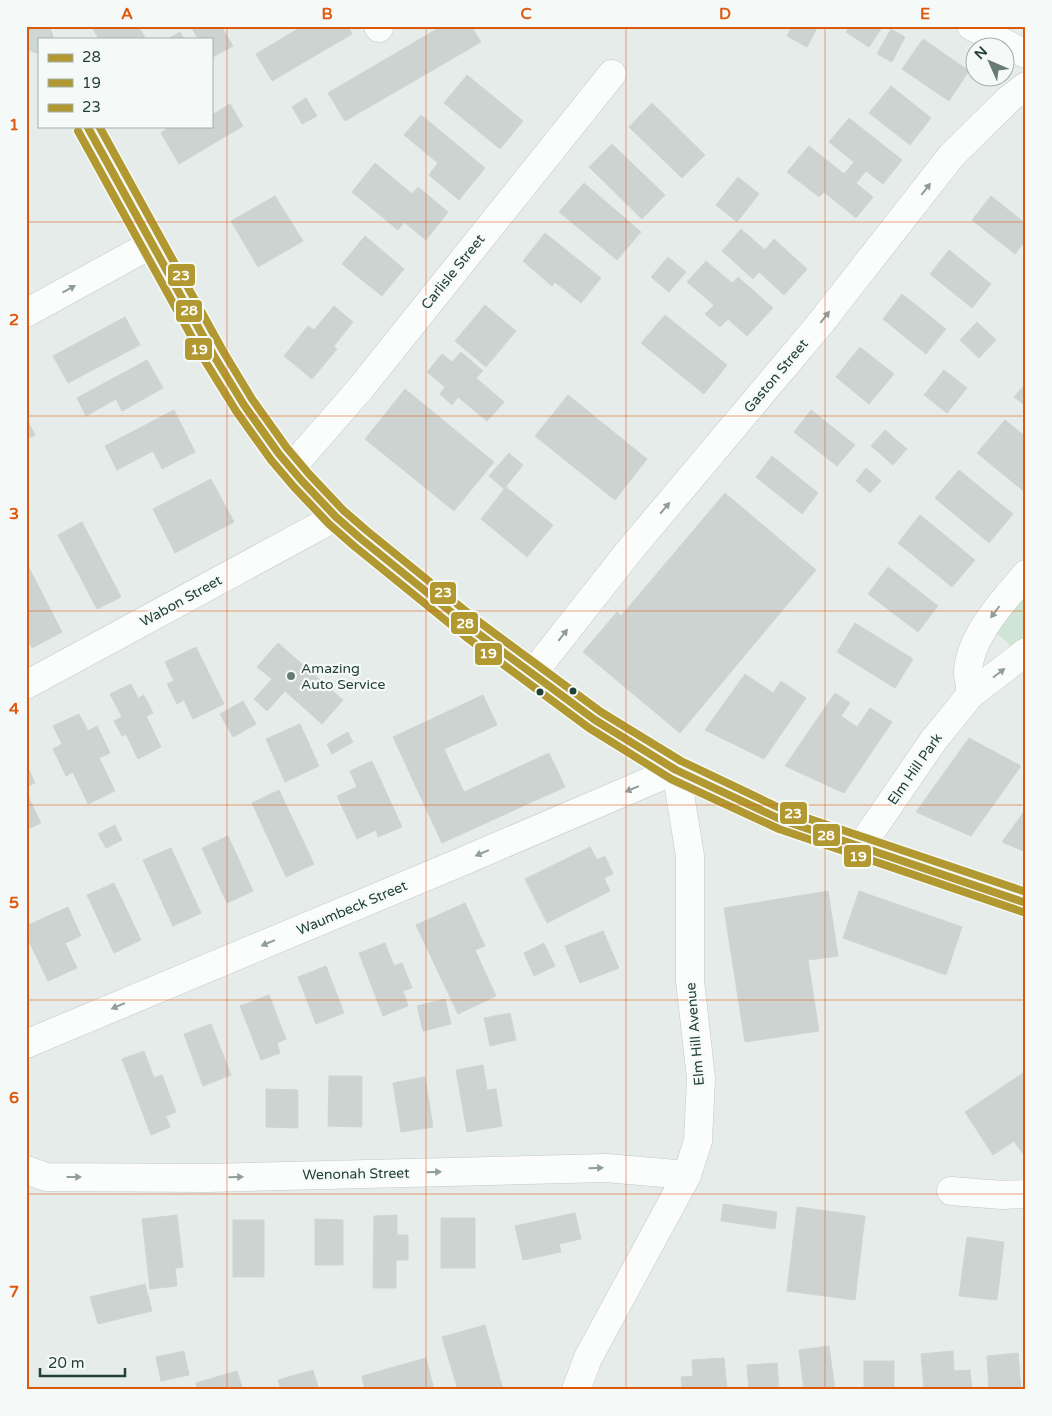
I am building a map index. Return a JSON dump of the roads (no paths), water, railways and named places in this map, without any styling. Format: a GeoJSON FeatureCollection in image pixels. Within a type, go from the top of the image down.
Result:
{"type":"FeatureCollection","features":[{"type":"Feature","properties":{"kind":"main road"},"geometry":{"type":"LineString","coordinates":[[32,26],[38,38]]}},
{"type":"Feature","properties":{"kind":"main road"},"geometry":{"type":"LineString","coordinates":[[89,128],[223,373],[244,405],[291,468],[336,517],[472,629],[595,720],[676,770],[782,820],[1026,903]]}},
{"type":"Feature","properties":{"kind":"street"},"geometry":{"type":"LineString","coordinates":[[972,26],[1026,54]]}},
{"type":"Feature","properties":{"kind":"street","name":"Carlisle Street"},"geometry":{"type":"LineString","coordinates":[[291,468],[360,389],[612,74]]}},
{"type":"Feature","properties":{"kind":"street","name":"Gaston Street"},"geometry":{"type":"LineString","coordinates":[[533,673],[630,550],[819,324],[952,155],[1009,99],[1026,86]]}},
{"type":"Feature","properties":{"kind":"street"},"geometry":{"type":"LineString","coordinates":[[26,313],[152,244]]}},
{"type":"Feature","properties":{"kind":"street","name":"Wabon Street"},"geometry":{"type":"LineString","coordinates":[[26,685],[336,517]]}},
{"type":"Feature","properties":{"kind":"street"},"geometry":{"type":"LineString","coordinates":[[971,694],[968,673],[972,652],[986,623],[1026,574]]}},
{"type":"Feature","properties":{"kind":"street","name":"Elm Hill Park"},"geometry":{"type":"LineString","coordinates":[[861,846],[933,742],[971,694],[1026,652]]}},
{"type":"Feature","properties":{"kind":"street","name":"Waumbeck Street"},"geometry":{"type":"LineString","coordinates":[[26,1044],[462,862],[676,770]]}},
{"type":"Feature","properties":{"kind":"street","name":"Elm Hill Avenue"},"geometry":{"type":"LineString","coordinates":[[576,1390],[588,1358],[687,1175],[698,1141],[701,1078],[690,981],[690,856],[676,770]]}},
{"type":"Feature","properties":{"kind":"street","name":"Wenonah Street"},"geometry":{"type":"LineString","coordinates":[[26,1170],[46,1177],[208,1178],[606,1168],[687,1175]]}},
{"type":"Feature","properties":{"kind":"street"},"geometry":{"type":"LineString","coordinates":[[951,1191],[1002,1195],[1026,1194]]}},
{"type":"Feature","properties":{"kind":"place","name":"Amazing Auto Service"},"geometry":{"type":"Point","coordinates":[291,676]}}]}
